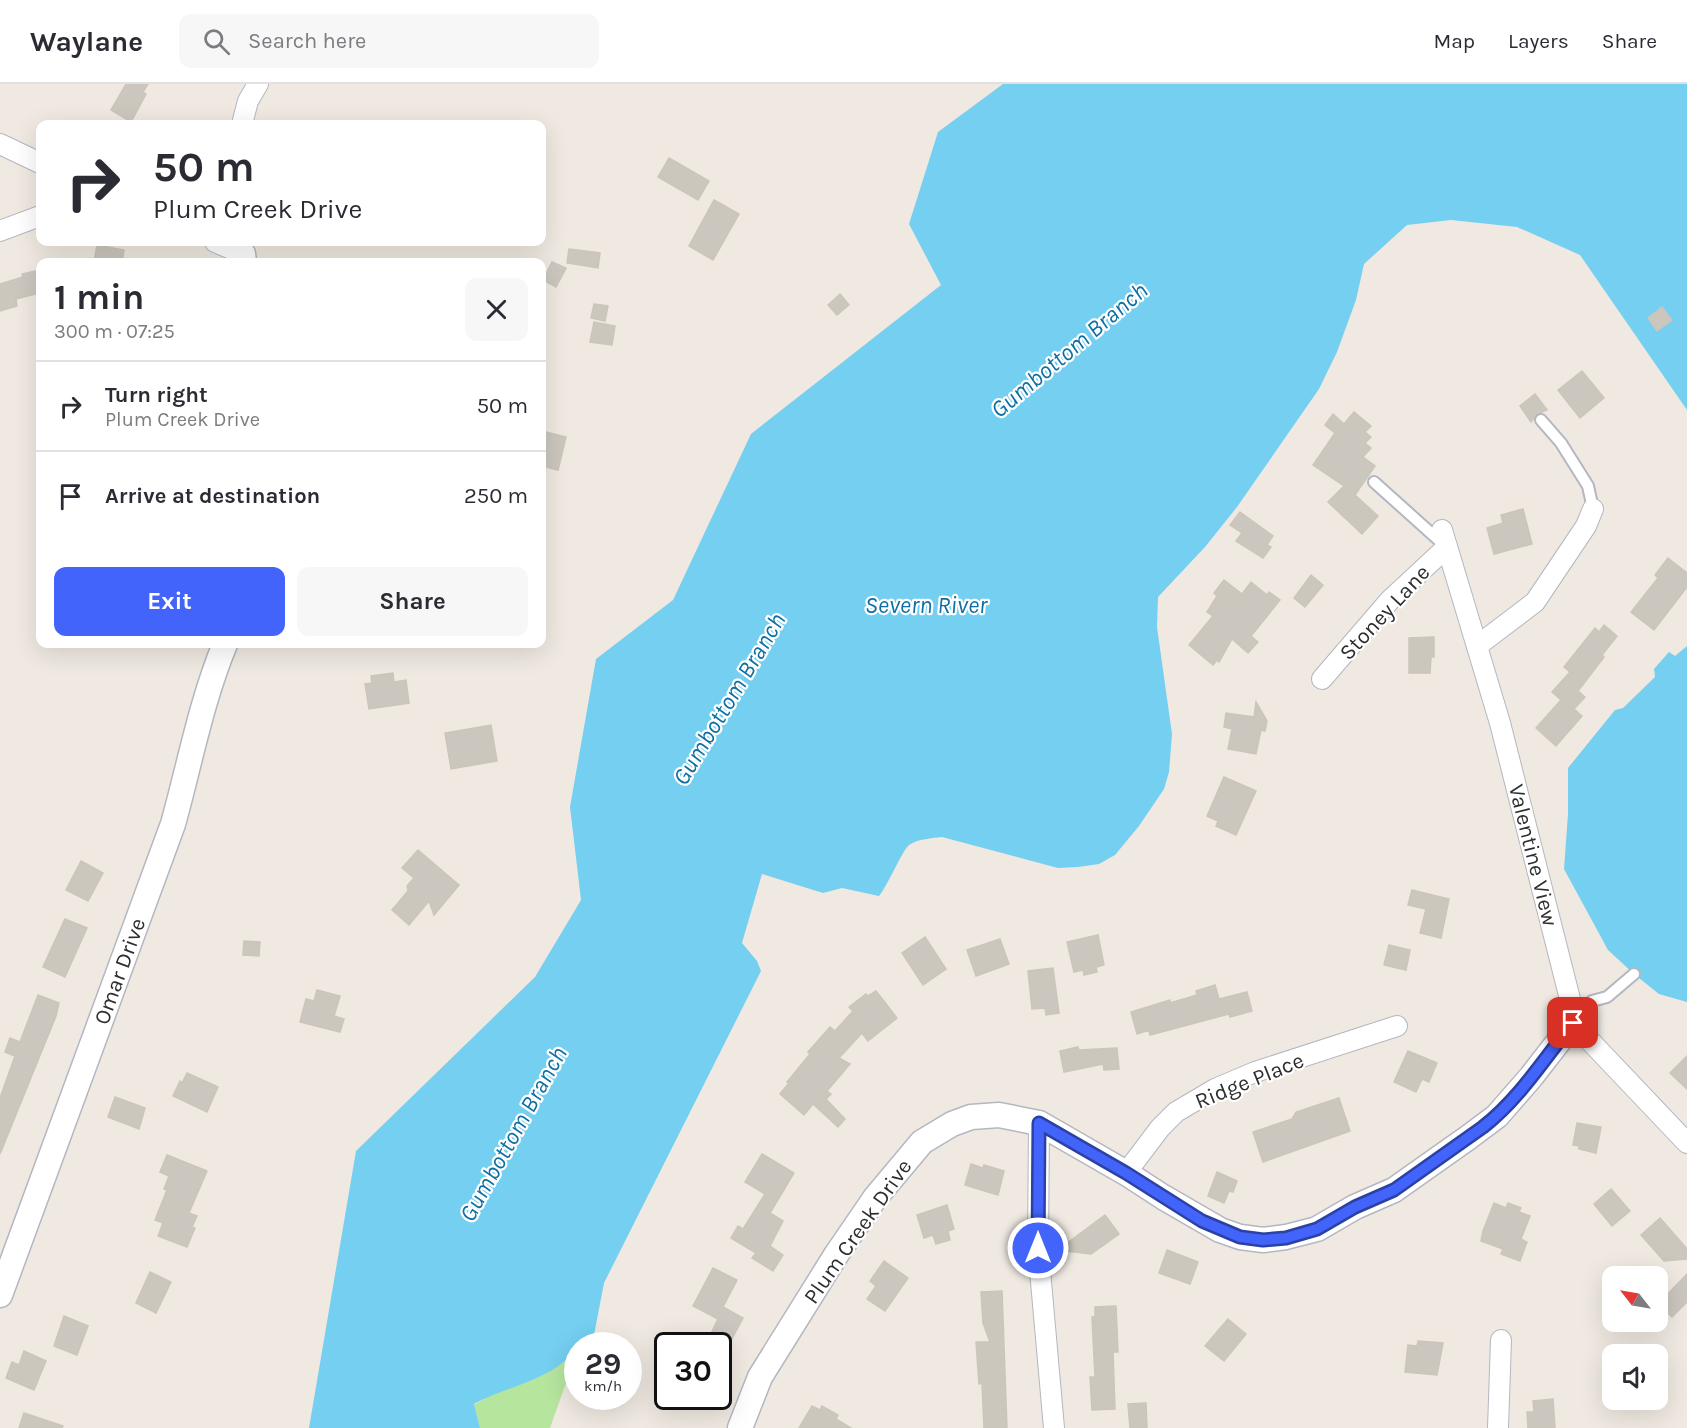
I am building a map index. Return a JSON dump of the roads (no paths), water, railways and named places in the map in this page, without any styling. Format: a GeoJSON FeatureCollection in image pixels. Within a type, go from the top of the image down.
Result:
{"type":"FeatureCollection","features":[{"type":"Feature","properties":{"kind":"street"},"geometry":{"type":"LineString","coordinates":[[243,120],[248,101],[258,84]]}},
{"type":"Feature","properties":{"kind":"street"},"geometry":{"type":"LineString","coordinates":[[0,144],[36,161]]}},
{"type":"Feature","properties":{"kind":"street"},"geometry":{"type":"LineString","coordinates":[[0,231],[36,218]]}},
{"type":"Feature","properties":{"kind":"street"},"geometry":{"type":"LineString","coordinates":[[226,246],[243,252]]}},
{"type":"Feature","properties":{"kind":"street"},"geometry":{"type":"LineString","coordinates":[[1477,646],[1535,602],[1586,526],[1593,509]]}},
{"type":"Feature","properties":{"kind":"street","name":"Valentine View"},"geometry":{"type":"LineString","coordinates":[[1444,538],[1500,723],[1571,1003],[1573,1023]]}},
{"type":"Feature","properties":{"kind":"street","name":"Stoney Lane"},"geometry":{"type":"LineString","coordinates":[[1322,679],[1444,538]]}},
{"type":"Feature","properties":{"kind":"street","name":"Omar Drive"},"geometry":{"type":"LineString","coordinates":[[0,1295],[174,824],[189,766],[195,731],[223,648]]}},
{"type":"Feature","properties":{"kind":"street"},"geometry":{"type":"LineString","coordinates":[[1573,1023],[1687,1143]]}},
{"type":"Feature","properties":{"kind":"street","name":"Plum Creek Drive"},"geometry":{"type":"LineString","coordinates":[[740,1428],[760,1377],[875,1198],[922,1142],[952,1124],[971,1117],[999,1115],[1039,1123],[1126,1173],[1202,1221],[1240,1237],[1263,1240],[1286,1238],[1317,1229],[1355,1207],[1394,1190],[1497,1116],[1573,1023]]}},
{"type":"Feature","properties":{"kind":"street","name":"Ridge Place"},"geometry":{"type":"LineString","coordinates":[[1126,1173],[1160,1128],[1176,1112],[1215,1089],[1255,1072],[1397,1026]]}},
{"type":"Feature","properties":{"kind":"street"},"geometry":{"type":"LineString","coordinates":[[1039,1123],[1038,1248],[1054,1428]]}},
{"type":"Feature","properties":{"kind":"street"},"geometry":{"type":"LineString","coordinates":[[1498,1428],[1501,1340]]}},
{"type":"Feature","properties":{"kind":"lane"},"geometry":{"type":"LineString","coordinates":[[1541,420],[1561,443],[1588,486],[1593,509]]}},
{"type":"Feature","properties":{"kind":"lane"},"geometry":{"type":"LineString","coordinates":[[1374,482],[1444,538]]}},
{"type":"Feature","properties":{"kind":"lane"},"geometry":{"type":"LineString","coordinates":[[1573,1023],[1592,1001],[1607,997],[1634,974]]}},
{"type":"Feature","properties":{"kind":"water","name":"Severn River"},"geometry":{"type":"Polygon","coordinates":[[[1003,84],[1687,84],[1687,410],[1580,255],[1517,227],[1451,220],[1407,225],[1364,264],[1356,300],[1337,352],[1319,389],[1237,507],[1205,547],[1158,597],[1157,627],[1172,734],[1169,772],[1164,789],[1139,826],[1115,855],[1099,864],[1058,868],[942,837],[925,839],[906,848],[879,896],[842,888],[823,893],[762,874],[742,943],[757,961],[761,971],[604,1283],[595,1332],[564,1332],[564,1362],[561,1364],[535,1379],[474,1404],[480,1428],[309,1428],[356,1151],[535,977],[581,900],[570,807],[596,659],[673,600],[751,434],[941,285],[909,224],[938,132],[1003,84]]]}},
{"type":"Feature","properties":{"kind":"water"},"geometry":{"type":"Polygon","coordinates":[[[1687,646],[1687,1002],[1659,994],[1608,950],[1564,869],[1568,814],[1568,768],[1615,710],[1623,708],[1655,677],[1654,669],[1669,652],[1675,656],[1687,646]]]}},
{"type":"Feature","properties":{"kind":"water label","name":"Gumbottom Branch"},"geometry":{"type":"Point","coordinates":[1069,350]}},
{"type":"Feature","properties":{"kind":"water label","name":"Gumbottom Branch"},"geometry":{"type":"Point","coordinates":[729,699]}},
{"type":"Feature","properties":{"kind":"water label","name":"Gumbottom Branch"},"geometry":{"type":"Point","coordinates":[513,1134]}}]}
